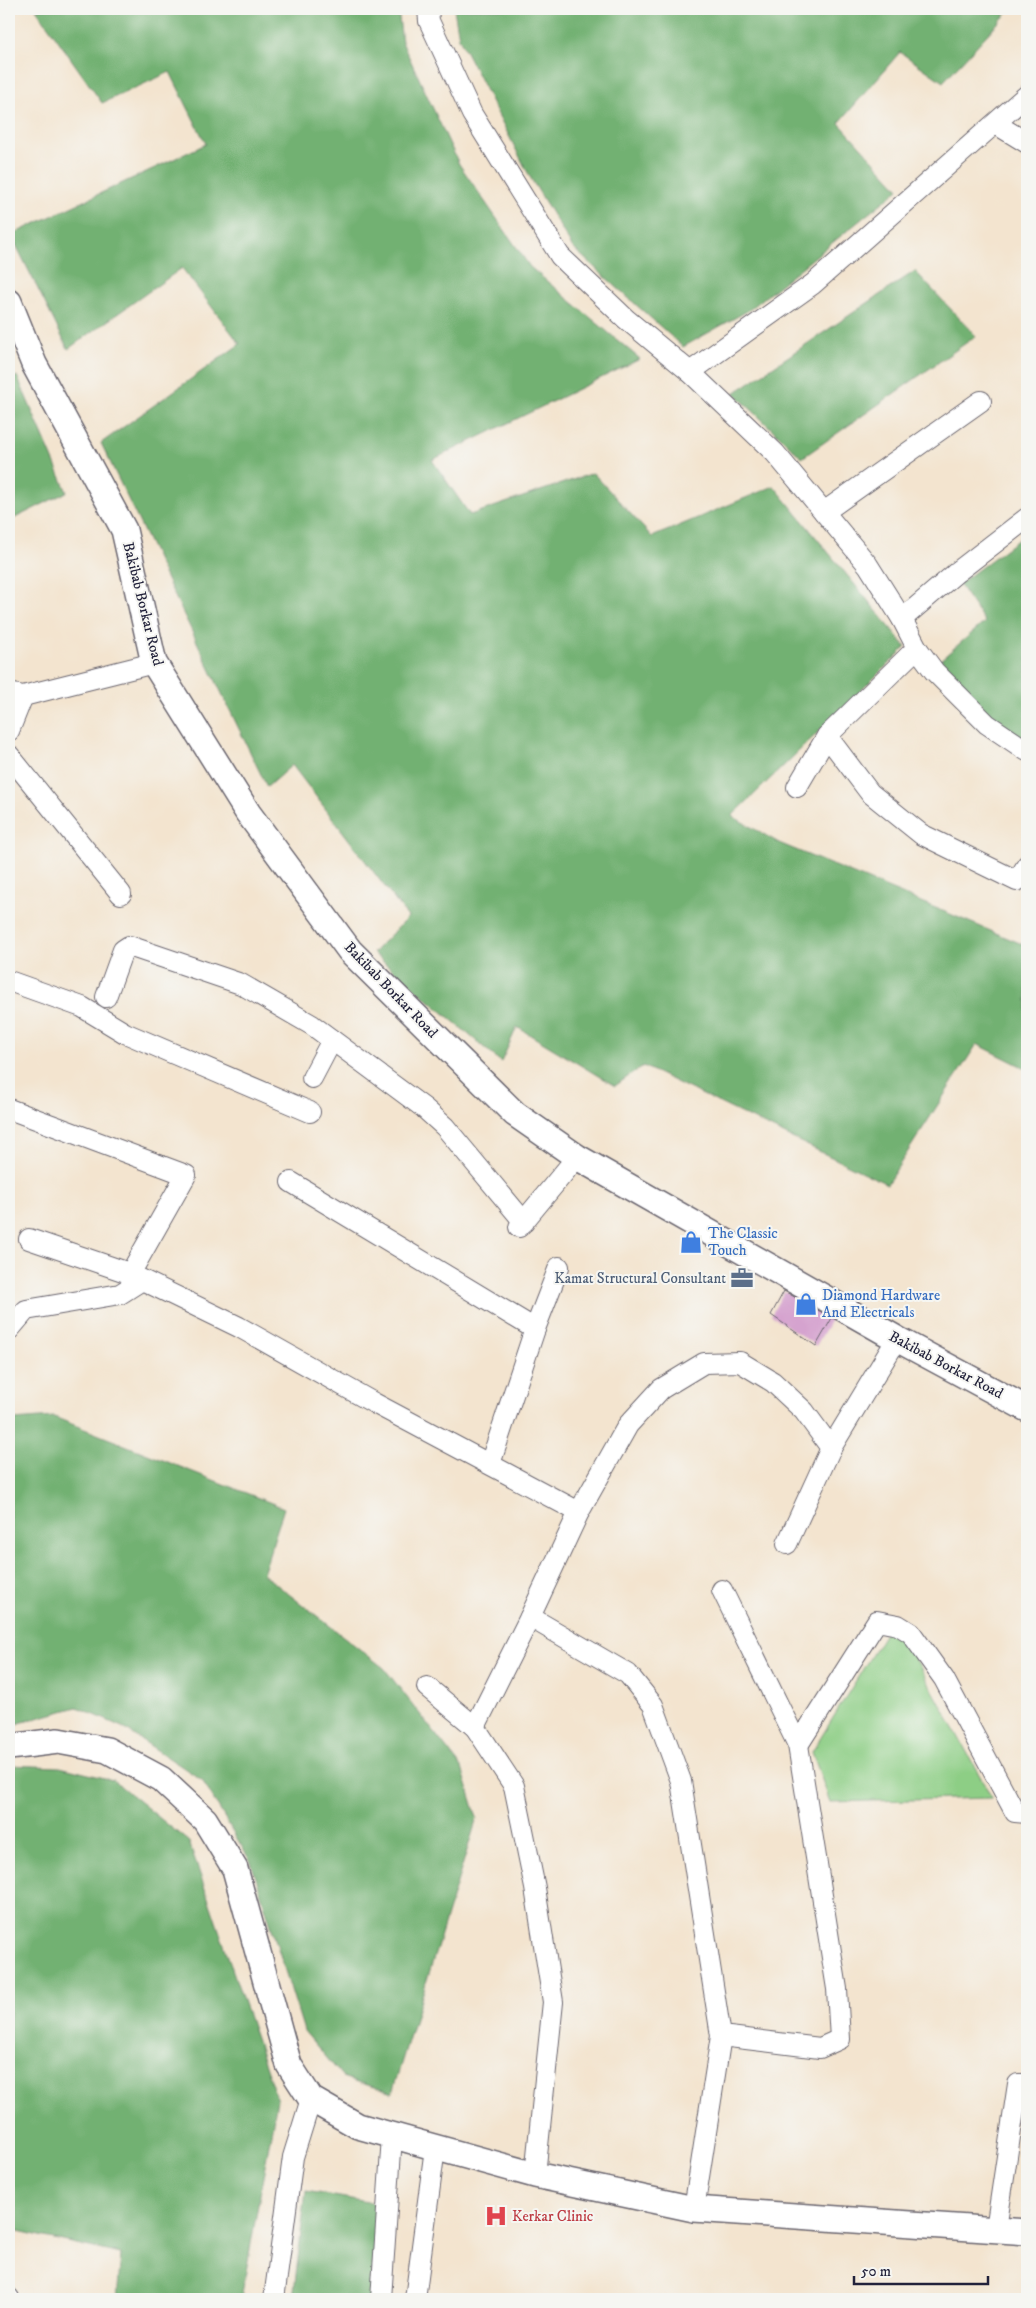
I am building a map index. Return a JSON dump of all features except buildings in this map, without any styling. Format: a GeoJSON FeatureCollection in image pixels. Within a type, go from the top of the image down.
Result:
{"type":"FeatureCollection","features":[{"type":"Feature","properties":{"kind":"street"},"geometry":{"type":"LineString","coordinates":[[428,9],[429,21],[472,114],[560,256],[626,319],[690,372],[775,453],[868,565],[902,619],[916,648],[934,671],[987,724],[1027,751]]}},
{"type":"Feature","properties":{"kind":"street"},"geometry":{"type":"LineString","coordinates":[[690,372],[813,284],[1027,95]]}},
{"type":"Feature","properties":{"kind":"street"},"geometry":{"type":"LineString","coordinates":[[996,124],[1027,143]]}},
{"type":"Feature","properties":{"kind":"street","name":"Bakibab Borkar Road"},"geometry":{"type":"LineString","coordinates":[[9,302],[34,364],[124,530],[154,663],[248,813],[350,951],[514,1114],[577,1157],[897,1339],[1027,1409]]}},
{"type":"Feature","properties":{"kind":"street"},"geometry":{"type":"LineString","coordinates":[[824,512],[981,401]]}},
{"type":"Feature","properties":{"kind":"street"},"geometry":{"type":"LineString","coordinates":[[902,619],[957,572],[1027,518]]}},
{"type":"Feature","properties":{"kind":"street"},"geometry":{"type":"LineString","coordinates":[[797,787],[827,736],[916,648]]}},
{"type":"Feature","properties":{"kind":"street"},"geometry":{"type":"LineString","coordinates":[[9,731],[16,694],[154,663]]}},
{"type":"Feature","properties":{"kind":"street"},"geometry":{"type":"LineString","coordinates":[[827,736],[870,793],[921,834],[1017,881],[1027,866]]}},
{"type":"Feature","properties":{"kind":"street"},"geometry":{"type":"LineString","coordinates":[[9,756],[121,894]]}},
{"type":"Feature","properties":{"kind":"street"},"geometry":{"type":"LineString","coordinates":[[106,997],[123,950],[130,946],[241,984],[312,1026],[424,1108],[445,1127],[522,1224],[577,1157]]}},
{"type":"Feature","properties":{"kind":"street"},"geometry":{"type":"LineString","coordinates":[[9,981],[82,1007],[125,1033],[310,1112]]}},
{"type":"Feature","properties":{"kind":"street"},"geometry":{"type":"LineString","coordinates":[[312,1078],[332,1040]]}},
{"type":"Feature","properties":{"kind":"street"},"geometry":{"type":"LineString","coordinates":[[9,1109],[186,1175],[136,1277],[120,1294],[26,1310],[9,1330]]}},
{"type":"Feature","properties":{"kind":"street"},"geometry":{"type":"LineString","coordinates":[[291,1182],[536,1329]]}},
{"type":"Feature","properties":{"kind":"street"},"geometry":{"type":"LineString","coordinates":[[29,1239],[136,1277],[239,1327],[579,1512]]}},
{"type":"Feature","properties":{"kind":"street"},"geometry":{"type":"LineString","coordinates":[[490,1464],[559,1267]]}},
{"type":"Feature","properties":{"kind":"street"},"geometry":{"type":"LineString","coordinates":[[787,1544],[831,1448],[897,1339]]}},
{"type":"Feature","properties":{"kind":"street"},"geometry":{"type":"LineString","coordinates":[[475,1727],[530,1617],[579,1512],[628,1425],[662,1389],[704,1363],[740,1362],[773,1382],[804,1411],[831,1448]]}},
{"type":"Feature","properties":{"kind":"street"},"geometry":{"type":"LineString","coordinates":[[721,2036],[820,2048],[840,2039],[837,1989],[798,1745],[722,1590]]}},
{"type":"Feature","properties":{"kind":"street"},"geometry":{"type":"LineString","coordinates":[[530,1617],[628,1674],[653,1705],[681,1781],[721,2036],[694,2209]]}},
{"type":"Feature","properties":{"kind":"street"},"geometry":{"type":"LineString","coordinates":[[798,1745],[877,1621],[898,1625],[911,1633],[944,1679],[1015,1812],[1027,1813]]}},
{"type":"Feature","properties":{"kind":"street"},"geometry":{"type":"LineString","coordinates":[[427,1687],[475,1727],[514,1786],[535,1888],[553,2002],[535,2175]]}},
{"type":"Feature","properties":{"kind":"street"},"geometry":{"type":"LineString","coordinates":[[9,1748],[58,1741],[107,1750],[161,1779],[205,1820],[235,1869],[289,2065],[310,2099],[358,2126],[535,2175],[694,2209],[1027,2232]]}},
{"type":"Feature","properties":{"kind":"street"},"geometry":{"type":"LineString","coordinates":[[996,2229],[1018,2084],[1027,2084]]}},
{"type":"Feature","properties":{"kind":"street"},"geometry":{"type":"LineString","coordinates":[[274,2299],[293,2157],[310,2099]]}},
{"type":"Feature","properties":{"kind":"street"},"geometry":{"type":"LineString","coordinates":[[381,2299],[392,2136]]}},
{"type":"Feature","properties":{"kind":"street"},"geometry":{"type":"LineString","coordinates":[[415,2299],[435,2148]]}},
{"type":"Feature","properties":{"kind":"green space"},"geometry":{"type":"Polygon","coordinates":[[[36,9],[398,9],[402,42],[459,164],[530,267],[640,359],[432,460],[470,515],[593,473],[652,537],[774,486],[906,647],[732,816],[779,843],[1027,946],[1027,1069],[977,1044],[887,1184],[643,1066],[615,1086],[517,1027],[501,1062],[373,953],[408,917],[292,765],[267,787],[101,443],[240,344],[182,268],[68,349],[11,235],[206,144],[170,72],[102,103],[36,9]]]}},
{"type":"Feature","properties":{"kind":"green space"},"geometry":{"type":"Polygon","coordinates":[[[454,9],[1011,9],[943,82],[900,52],[839,123],[899,189],[749,310],[683,347],[573,248],[530,177],[459,38],[454,9]]]}},
{"type":"Feature","properties":{"kind":"green space"},"geometry":{"type":"Polygon","coordinates":[[[915,271],[976,336],[802,458],[734,393],[915,271]]]}},
{"type":"Feature","properties":{"kind":"green space"},"geometry":{"type":"Polygon","coordinates":[[[17,376],[67,492],[9,521],[9,380],[17,376]]]}},
{"type":"Feature","properties":{"kind":"green space"},"geometry":{"type":"Polygon","coordinates":[[[1027,533],[1027,743],[1000,726],[939,661],[985,622],[959,584],[1027,533]]]}},
{"type":"Feature","properties":{"kind":"green space"},"geometry":{"type":"Polygon","coordinates":[[[54,1417],[284,1508],[263,1574],[384,1668],[462,1768],[477,1818],[392,2093],[343,2077],[304,2031],[251,1862],[202,1780],[122,1727],[77,1707],[9,1726],[9,1428],[13,1420],[54,1417]]]}},
{"type":"Feature","properties":{"kind":"green space"},"geometry":{"type":"Polygon","coordinates":[[[887,1630],[903,1636],[992,1798],[830,1802],[812,1752],[887,1630]]]}},
{"type":"Feature","properties":{"kind":"green space"},"geometry":{"type":"Polygon","coordinates":[[[9,1765],[60,1767],[113,1780],[189,1842],[277,2100],[241,2299],[117,2299],[121,2254],[9,2229],[9,1765]]]}},
{"type":"Feature","properties":{"kind":"green space"},"geometry":{"type":"Polygon","coordinates":[[[306,2191],[379,2204],[371,2299],[293,2299],[306,2191]]]}},
{"type":"Feature","properties":{"kind":"place","name":"The Classic Touch"},"geometry":{"type":"Point","coordinates":[691,1242]}},
{"type":"Feature","properties":{"kind":"place","name":"Kamat Structural Consultant"},"geometry":{"type":"Point","coordinates":[742,1278]}},
{"type":"Feature","properties":{"kind":"place","name":"Diamond Hardware And Electricals"},"geometry":{"type":"Point","coordinates":[806,1304]}},
{"type":"Feature","properties":{"kind":"place","name":"Kerkar Clinic"},"geometry":{"type":"Point","coordinates":[496,2216]}}]}
